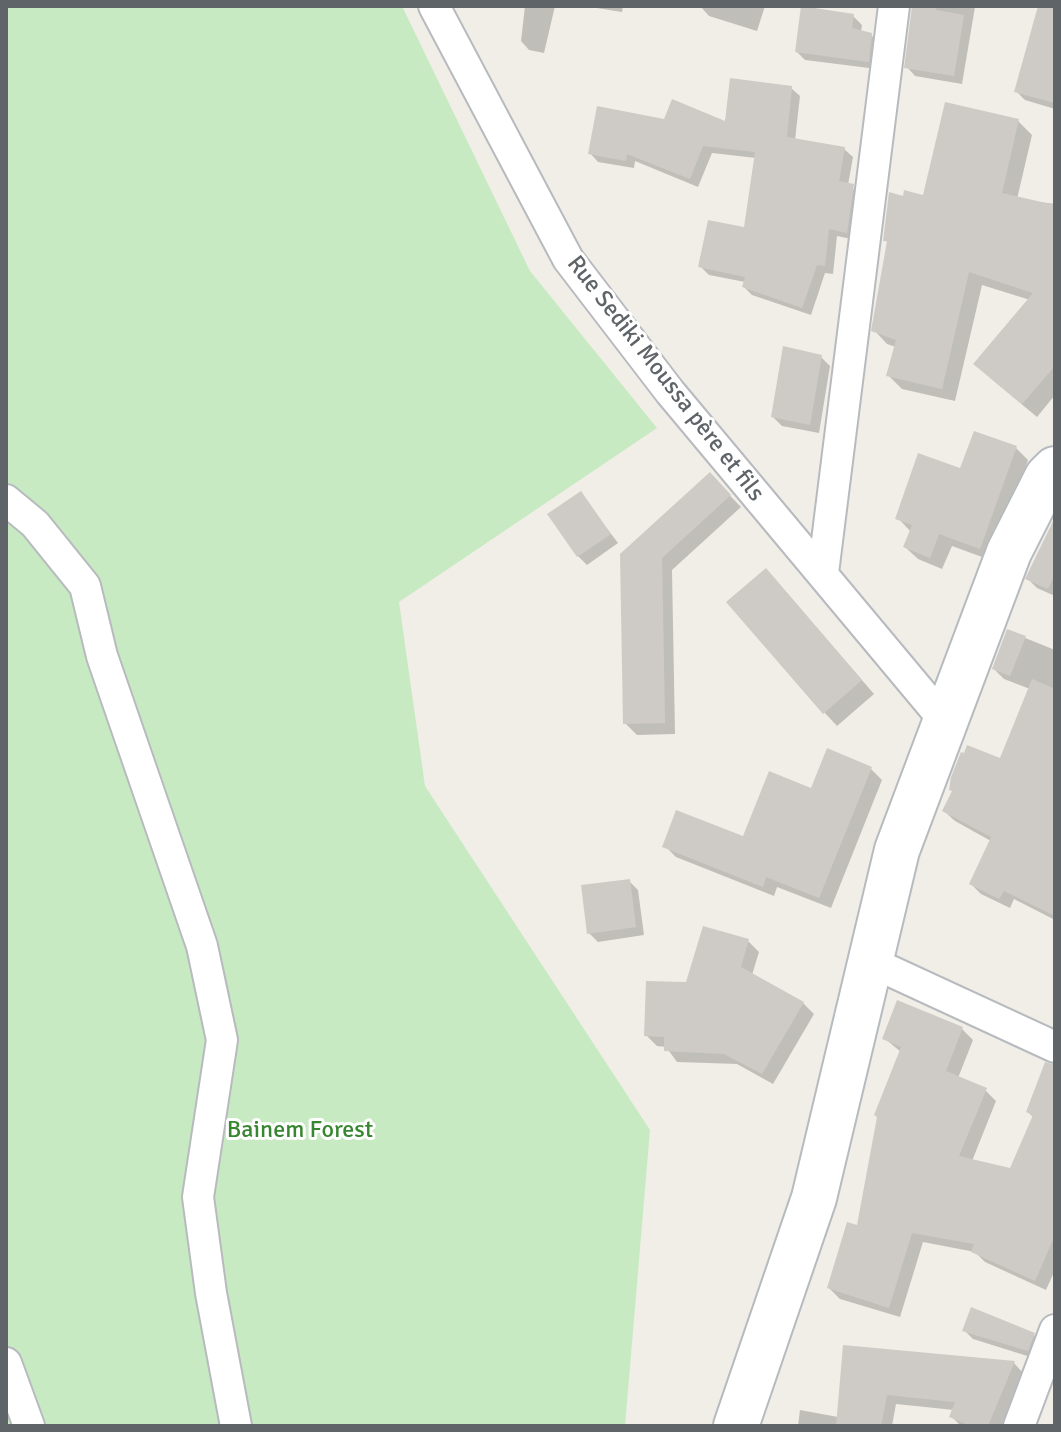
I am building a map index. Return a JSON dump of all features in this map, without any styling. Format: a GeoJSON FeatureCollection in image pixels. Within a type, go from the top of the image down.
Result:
{"type":"FeatureCollection","features":[{"type":"Feature","properties":{"kind":"street","name":"Rue Sediki Moussa père et fils"},"geometry":{"type":"LineString","coordinates":[[434,6],[568,259],[670,392],[944,720]]}},
{"type":"Feature","properties":{"kind":"street"},"geometry":{"type":"LineString","coordinates":[[823,573],[894,6]]}},
{"type":"Feature","properties":{"kind":"street"},"geometry":{"type":"LineString","coordinates":[[736,1426],[814,1198],[897,850],[1009,552],[1047,477],[1055,469]]}},
{"type":"Feature","properties":{"kind":"street"},"geometry":{"type":"LineString","coordinates":[[6,500],[35,524],[85,586],[102,656],[202,946],[222,1040],[198,1197],[211,1293],[236,1426]]}},
{"type":"Feature","properties":{"kind":"street"},"geometry":{"type":"LineString","coordinates":[[871,962],[1055,1047]]}},
{"type":"Feature","properties":{"kind":"street"},"geometry":{"type":"LineString","coordinates":[[1019,1426],[1055,1330]]}},
{"type":"Feature","properties":{"kind":"street"},"geometry":{"type":"LineString","coordinates":[[6,1363],[29,1426]]}},
{"type":"Feature","properties":{"kind":"green space","name":"Bainem Forest"},"geometry":{"type":"Polygon","coordinates":[[[6,6],[402,6],[530,271],[657,428],[399,602],[425,786],[650,1130],[625,1426],[6,1426],[6,6]]]}},
{"type":"Feature","properties":{"kind":"building"},"geometry":{"type":"Polygon","coordinates":[[[801,6],[854,14],[852,28],[872,33],[869,62],[795,52],[801,6]]]}},
{"type":"Feature","properties":{"kind":"building"},"geometry":{"type":"Polygon","coordinates":[[[912,6],[937,6],[936,10],[964,15],[954,76],[904,68],[912,6]]]}},
{"type":"Feature","properties":{"kind":"building"},"geometry":{"type":"Polygon","coordinates":[[[1038,6],[1055,6],[1055,103],[1014,92],[1038,6]]]}},
{"type":"Feature","properties":{"kind":"building"},"geometry":{"type":"Polygon","coordinates":[[[730,78],[792,86],[787,137],[845,147],[839,181],[854,184],[847,233],[829,229],[825,266],[817,265],[802,308],[742,287],[745,277],[698,267],[708,220],[744,227],[755,152],[703,146],[690,179],[627,154],[626,161],[588,154],[597,106],[664,119],[672,99],[725,121],[730,78]]]}},
{"type":"Feature","properties":{"kind":"building"},"geometry":{"type":"Polygon","coordinates":[[[945,102],[1019,119],[1002,193],[1055,205],[1055,366],[1022,404],[973,364],[1033,293],[969,272],[942,389],[886,376],[896,340],[871,331],[887,241],[883,241],[889,192],[903,196],[904,190],[923,195],[945,102]]]}},
{"type":"Feature","properties":{"kind":"building"},"geometry":{"type":"Polygon","coordinates":[[[783,346],[822,355],[810,425],[771,417],[783,346]]]}},
{"type":"Feature","properties":{"kind":"building"},"geometry":{"type":"Polygon","coordinates":[[[974,431],[1017,446],[980,549],[939,534],[930,558],[903,547],[912,525],[895,519],[918,453],[960,468],[974,431]]]}},
{"type":"Feature","properties":{"kind":"building"},"geometry":{"type":"Polygon","coordinates":[[[710,472],[731,495],[662,558],[665,723],[623,724],[620,554],[710,472]]]}},
{"type":"Feature","properties":{"kind":"building"},"geometry":{"type":"Polygon","coordinates":[[[581,491],[611,534],[577,557],[547,514],[581,491]]]}},
{"type":"Feature","properties":{"kind":"building"},"geometry":{"type":"Polygon","coordinates":[[[1055,517],[1055,574],[1048,589],[1025,579],[1055,517]]]}},
{"type":"Feature","properties":{"kind":"building"},"geometry":{"type":"Polygon","coordinates":[[[766,568],[862,680],[823,714],[726,602],[766,568]]]}},
{"type":"Feature","properties":{"kind":"building"},"geometry":{"type":"Polygon","coordinates":[[[1007,629],[1026,636],[1010,676],[992,669],[1007,629]]]}},
{"type":"Feature","properties":{"kind":"building"},"geometry":{"type":"Polygon","coordinates":[[[1032,679],[1055,689],[1055,916],[1004,891],[999,899],[969,884],[991,837],[942,811],[952,791],[949,790],[951,777],[967,745],[1000,758],[1032,679]]]}},
{"type":"Feature","properties":{"kind":"building"},"geometry":{"type":"Polygon","coordinates":[[[827,748],[872,767],[819,898],[766,877],[763,887],[662,847],[676,810],[743,836],[769,771],[811,788],[827,748]]]}},
{"type":"Feature","properties":{"kind":"building"},"geometry":{"type":"Polygon","coordinates":[[[630,879],[636,927],[587,934],[581,885],[630,879]]]}},
{"type":"Feature","properties":{"kind":"building"},"geometry":{"type":"Polygon","coordinates":[[[703,926],[749,939],[741,967],[804,1002],[762,1074],[724,1054],[664,1051],[664,1037],[644,1036],[646,981],[686,982],[703,926]]]}},
{"type":"Feature","properties":{"kind":"building"},"geometry":{"type":"Polygon","coordinates":[[[897,1000],[963,1027],[946,1071],[987,1088],[959,1156],[1010,1168],[1033,1115],[1026,1112],[1045,1062],[1055,1065],[1055,1235],[1035,1281],[971,1252],[974,1244],[912,1233],[889,1308],[827,1288],[847,1222],[857,1225],[877,1117],[874,1115],[901,1047],[882,1039],[897,1000]]]}},
{"type":"Feature","properties":{"kind":"building"},"geometry":{"type":"Polygon","coordinates":[[[971,1307],[1035,1333],[1028,1351],[962,1331],[971,1307]]]}},
{"type":"Feature","properties":{"kind":"building"},"geometry":{"type":"Polygon","coordinates":[[[843,1345],[1015,1361],[988,1426],[971,1426],[949,1417],[955,1402],[887,1395],[881,1426],[836,1426],[843,1345]]]}}]}
